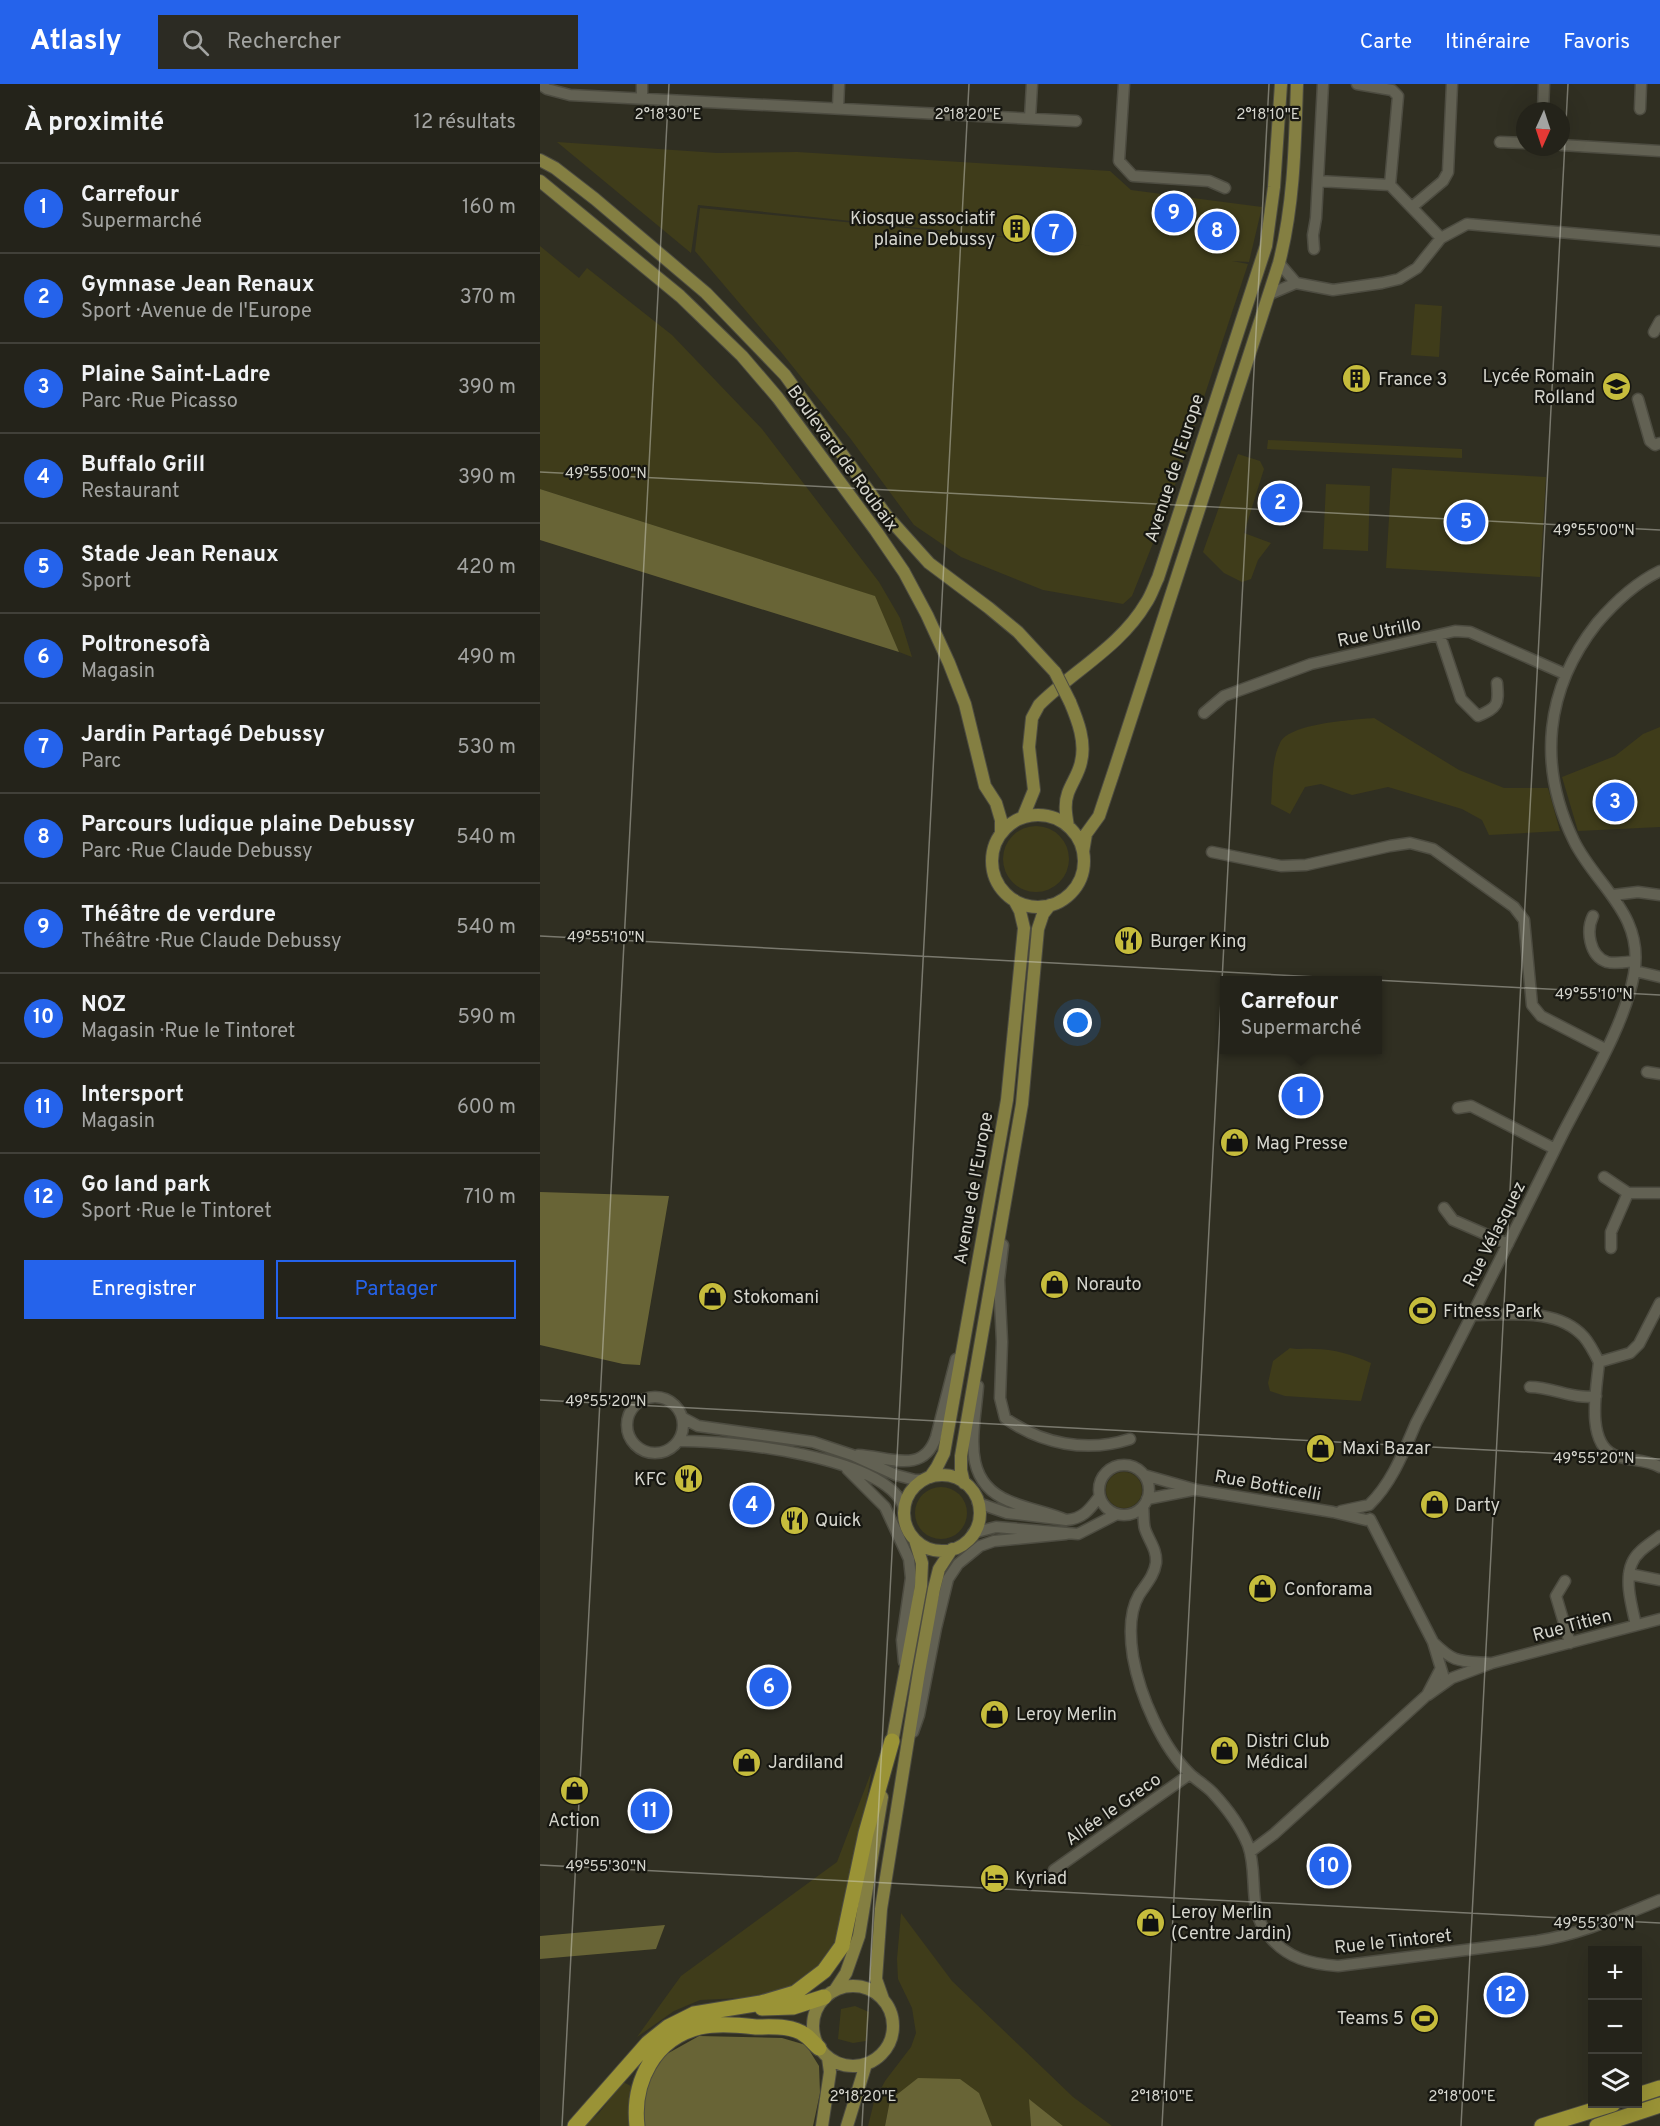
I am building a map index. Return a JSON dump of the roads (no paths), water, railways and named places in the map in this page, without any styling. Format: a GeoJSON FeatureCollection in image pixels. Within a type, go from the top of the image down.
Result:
{"type":"FeatureCollection","features":[{"type":"Feature","properties":{"kind":"highway"},"geometry":{"type":"LineString","coordinates":[[575,2126],[648,2043],[668,2027],[694,2014],[761,2003],[795,1993],[824,1971],[842,1946],[869,1824],[892,1741]]}},
{"type":"Feature","properties":{"kind":"highway"},"geometry":{"type":"LineString","coordinates":[[723,2008],[793,2007],[829,1993]]}},
{"type":"Feature","properties":{"kind":"highway"},"geometry":{"type":"LineString","coordinates":[[637,2126],[635,2112],[638,2089],[651,2060],[672,2039],[700,2027],[737,2025],[790,2029],[805,2034],[823,2053]]}},
{"type":"Feature","properties":{"kind":"highway"},"geometry":{"type":"LineString","coordinates":[[1642,2094],[1660,2088]]}},
{"type":"Feature","properties":{"kind":"highway"},"geometry":{"type":"LineString","coordinates":[[1597,2126],[1660,2105]]}},
{"type":"Feature","properties":{"kind":"highway"},"geometry":{"type":"LineString","coordinates":[[1542,2126],[1598,2108]]}},
{"type":"Feature","properties":{"kind":"main road","name":"Avenue de l'Europe"},"geometry":{"type":"LineString","coordinates":[[1023,817],[1034,790],[1029,747],[1032,718],[1035,712],[1050,694],[1107,648],[1130,624],[1147,603],[1158,578],[1266,246],[1274,187],[1281,84]]}},
{"type":"Feature","properties":{"kind":"main road","name":"Avenue de l'Europe"},"geometry":{"type":"LineString","coordinates":[[1083,852],[1086,834],[1099,816],[1270,294],[1287,232],[1297,84]]}},
{"type":"Feature","properties":{"kind":"main road","name":"Boulevard de Roubaix"},"geometry":{"type":"LineString","coordinates":[[540,160],[555,168],[594,199],[706,293],[784,375],[886,515],[929,563],[1018,632],[1055,672],[1076,718],[1083,748],[1081,763],[1065,804],[1068,826]]}},
{"type":"Feature","properties":{"kind":"main road","name":"Boulevard de Roubaix"},"geometry":{"type":"LineString","coordinates":[[540,181],[680,296],[742,356],[778,398],[869,521],[904,572],[949,663],[965,704],[985,786],[996,803],[1001,820],[1001,833]]}},
{"type":"Feature","properties":{"kind":"main road"},"geometry":{"type":"LineString","coordinates":[[1042,815],[1068,826],[1080,842],[1083,852],[1083,871],[1079,882],[1066,897],[1050,905],[1032,906],[1014,900],[1001,889],[992,866],[993,849],[1001,833],[1023,817],[1042,815]]}},
{"type":"Feature","properties":{"kind":"main road","name":"Avenue de l'Europe"},"geometry":{"type":"LineString","coordinates":[[926,1479],[937,1467],[944,1453],[1007,1100],[1024,928],[1020,911],[1014,900]]}},
{"type":"Feature","properties":{"kind":"main road","name":"Avenue de l'Europe"},"geometry":{"type":"LineString","coordinates":[[964,1483],[961,1456],[1022,1104],[1038,929],[1043,914],[1050,905]]}},
{"type":"Feature","properties":{"kind":"main road"},"geometry":{"type":"LineString","coordinates":[[822,2126],[830,2073],[813,2035],[812,2022],[816,2009],[846,1973],[859,1936],[921,1586],[922,1563],[915,1540],[905,1523],[904,1508],[912,1490],[926,1479],[947,1476],[964,1483],[978,1503],[978,1522],[973,1533],[962,1545],[941,1551],[930,1549],[915,1540]]}},
{"type":"Feature","properties":{"kind":"main road"},"geometry":{"type":"LineString","coordinates":[[823,2053],[840,2064],[853,2066],[866,2064],[887,2048],[892,2036],[893,2023],[890,2010],[876,1979],[881,1909],[934,1589],[939,1569],[952,1549]]}},
{"type":"Feature","properties":{"kind":"main road"},"geometry":{"type":"LineString","coordinates":[[829,1993],[848,1986],[861,1986],[884,1999]]}},
{"type":"Feature","properties":{"kind":"main road"},"geometry":{"type":"LineString","coordinates":[[847,2126],[866,2064]]}},
{"type":"Feature","properties":{"kind":"street"},"geometry":{"type":"LineString","coordinates":[[540,84],[547,89],[570,95],[1076,121]]}},
{"type":"Feature","properties":{"kind":"street"},"geometry":{"type":"LineString","coordinates":[[642,84],[642,98]]}},
{"type":"Feature","properties":{"kind":"street"},"geometry":{"type":"LineString","coordinates":[[838,108],[839,84]]}},
{"type":"Feature","properties":{"kind":"street"},"geometry":{"type":"LineString","coordinates":[[1030,118],[1032,84]]}},
{"type":"Feature","properties":{"kind":"street"},"geometry":{"type":"LineString","coordinates":[[1124,84],[1119,161],[1125,170],[1133,176],[1209,181],[1225,188]]}},
{"type":"Feature","properties":{"kind":"street"},"geometry":{"type":"LineString","coordinates":[[1314,249],[1323,84]]}},
{"type":"Feature","properties":{"kind":"street"},"geometry":{"type":"LineString","coordinates":[[1357,84],[1392,90],[1398,96],[1390,185]]}},
{"type":"Feature","properties":{"kind":"street"},"geometry":{"type":"LineString","coordinates":[[1412,207],[1443,181],[1448,172],[1452,84]]}},
{"type":"Feature","properties":{"kind":"street"},"geometry":{"type":"LineString","coordinates":[[1543,102],[1544,84]]}},
{"type":"Feature","properties":{"kind":"street"},"geometry":{"type":"LineString","coordinates":[[1640,109],[1641,84]]}},
{"type":"Feature","properties":{"kind":"street"},"geometry":{"type":"LineString","coordinates":[[1500,142],[1516,143]]}},
{"type":"Feature","properties":{"kind":"street"},"geometry":{"type":"LineString","coordinates":[[1570,146],[1660,151]]}},
{"type":"Feature","properties":{"kind":"street"},"geometry":{"type":"LineString","coordinates":[[1318,181],[1390,185],[1441,238]]}},
{"type":"Feature","properties":{"kind":"street"},"geometry":{"type":"LineString","coordinates":[[1270,294],[1296,284],[1333,290],[1382,284],[1399,279],[1418,268],[1441,238],[1467,224],[1660,241]]}},
{"type":"Feature","properties":{"kind":"street"},"geometry":{"type":"LineString","coordinates":[[1278,263],[1296,284]]}},
{"type":"Feature","properties":{"kind":"street"},"geometry":{"type":"LineString","coordinates":[[1654,332],[1660,321]]}},
{"type":"Feature","properties":{"kind":"street"},"geometry":{"type":"LineString","coordinates":[[1638,399],[1650,441],[1655,445],[1660,443]]}},
{"type":"Feature","properties":{"kind":"street"},"geometry":{"type":"LineString","coordinates":[[1635,966],[1635,950],[1629,924],[1614,895],[1575,844],[1560,810],[1551,768],[1551,732],[1558,694],[1565,674],[1583,642],[1607,612],[1636,585],[1660,571]]}},
{"type":"Feature","properties":{"kind":"street","name":"Rue Utrillo"},"geometry":{"type":"LineString","coordinates":[[1204,713],[1224,696],[1311,664],[1455,631],[1470,632],[1565,674]]}},
{"type":"Feature","properties":{"kind":"street"},"geometry":{"type":"LineString","coordinates":[[1440,636],[1461,699],[1478,716],[1493,709],[1498,700],[1497,683]]}},
{"type":"Feature","properties":{"kind":"street"},"geometry":{"type":"LineString","coordinates":[[1212,852],[1281,866],[1306,865],[1410,843],[1433,849],[1514,907],[1524,920],[1532,1005],[1541,1016],[1605,1050]]}},
{"type":"Feature","properties":{"kind":"street"},"geometry":{"type":"LineString","coordinates":[[1614,895],[1638,892],[1660,895]]}},
{"type":"Feature","properties":{"kind":"street"},"geometry":{"type":"LineString","coordinates":[[1593,916],[1589,934],[1594,951],[1600,958],[1607,962],[1635,966],[1660,977]]}},
{"type":"Feature","properties":{"kind":"street","name":"Rue Vélasquez"},"geometry":{"type":"LineString","coordinates":[[1365,1505],[1386,1483],[1403,1453],[1416,1423],[1508,1244],[1628,1001],[1635,966]]}},
{"type":"Feature","properties":{"kind":"street"},"geometry":{"type":"LineString","coordinates":[[1647,1072],[1660,1074]]}},
{"type":"Feature","properties":{"kind":"street"},"geometry":{"type":"LineString","coordinates":[[1458,1108],[1471,1106],[1555,1149]]}},
{"type":"Feature","properties":{"kind":"street"},"geometry":{"type":"LineString","coordinates":[[1604,1177],[1628,1193],[1660,1193]]}},
{"type":"Feature","properties":{"kind":"street"},"geometry":{"type":"LineString","coordinates":[[1611,1248],[1611,1232],[1628,1193]]}},
{"type":"Feature","properties":{"kind":"street"},"geometry":{"type":"LineString","coordinates":[[1444,1208],[1453,1220],[1508,1244]]}},
{"type":"Feature","properties":{"kind":"street","name":"Avenue de l'Europe"},"geometry":{"type":"LineString","coordinates":[[1002,1216],[1003,1246],[999,1280],[1002,1342],[1000,1398],[1005,1418],[1019,1429],[1039,1438],[1077,1446],[1101,1446],[1130,1439]]}},
{"type":"Feature","properties":{"kind":"street"},"geometry":{"type":"LineString","coordinates":[[1599,1362],[1630,1353],[1639,1344],[1660,1303]]}},
{"type":"Feature","properties":{"kind":"street"},"geometry":{"type":"LineString","coordinates":[[1472,1315],[1524,1314],[1547,1317],[1562,1321],[1585,1338],[1599,1362],[1595,1419],[1597,1434],[1603,1445],[1612,1454],[1660,1467]]}},
{"type":"Feature","properties":{"kind":"street"},"geometry":{"type":"LineString","coordinates":[[852,1455],[872,1455],[899,1462],[912,1461],[934,1445],[969,1316]]}},
{"type":"Feature","properties":{"kind":"street"},"geometry":{"type":"LineString","coordinates":[[978,1356],[973,1444],[974,1464],[978,1477],[989,1489],[1003,1498],[1066,1520]]}},
{"type":"Feature","properties":{"kind":"street"},"geometry":{"type":"LineString","coordinates":[[1530,1387],[1545,1387],[1585,1398],[1596,1396]]}},
{"type":"Feature","properties":{"kind":"street"},"geometry":{"type":"LineString","coordinates":[[664,1398],[676,1405],[683,1419],[682,1434],[679,1440],[675,1446],[661,1453],[645,1452],[632,1442],[628,1434],[628,1418],[631,1410],[642,1400],[664,1398]]}},
{"type":"Feature","properties":{"kind":"street"},"geometry":{"type":"LineString","coordinates":[[683,1419],[698,1426],[813,1442],[852,1455],[896,1475],[915,1480],[926,1479]]}},
{"type":"Feature","properties":{"kind":"street"},"geometry":{"type":"LineString","coordinates":[[679,1440],[698,1440],[809,1455],[874,1477],[901,1498],[904,1508]]}},
{"type":"Feature","properties":{"kind":"street"},"geometry":{"type":"LineString","coordinates":[[909,1740],[920,1715],[936,1628],[948,1580],[958,1564],[980,1546],[994,1541],[1082,1533],[1122,1514],[1132,1513],[1145,1503],[1149,1486],[1144,1475],[1125,1464],[1112,1467],[1102,1476],[1099,1483],[1099,1497],[1106,1508],[1122,1514],[1145,1528]]}},
{"type":"Feature","properties":{"kind":"street"},"geometry":{"type":"LineString","coordinates":[[845,1466],[885,1508],[909,1559],[911,1578],[902,1640],[905,1667]]}},
{"type":"Feature","properties":{"kind":"street","name":"Rue Botticelli"},"geometry":{"type":"LineString","coordinates":[[1144,1475],[1197,1490],[1366,1519]]}},
{"type":"Feature","properties":{"kind":"street","name":"Rue Botticelli"},"geometry":{"type":"LineString","coordinates":[[1145,1503],[1197,1490]]}},
{"type":"Feature","properties":{"kind":"street"},"geometry":{"type":"LineString","coordinates":[[978,1503],[1007,1513],[1074,1520],[1083,1516],[1099,1497]]}},
{"type":"Feature","properties":{"kind":"street","name":"Rue le Tintoret"},"geometry":{"type":"LineString","coordinates":[[1145,1503],[1145,1528],[1154,1546],[1156,1562],[1155,1571],[1136,1601],[1131,1636],[1133,1655],[1144,1699],[1176,1757],[1190,1774],[1224,1805],[1240,1829],[1250,1852],[1256,1910],[1267,1935],[1284,1951],[1300,1960],[1338,1966],[1568,1936],[1660,1900]]}},
{"type":"Feature","properties":{"kind":"street"},"geometry":{"type":"LineString","coordinates":[[1365,1505],[1374,1512],[1366,1519],[1433,1642],[1440,1668],[1446,1677],[1454,1677],[1460,1668],[1454,1659],[1433,1642]]}},
{"type":"Feature","properties":{"kind":"street","name":"Rue Botticelli"},"geometry":{"type":"LineString","coordinates":[[1333,1512],[1365,1505]]}},
{"type":"Feature","properties":{"kind":"street"},"geometry":{"type":"LineString","coordinates":[[973,1533],[996,1527],[1066,1534]]}},
{"type":"Feature","properties":{"kind":"street"},"geometry":{"type":"LineString","coordinates":[[1636,1625],[1629,1574],[1632,1562],[1640,1552],[1660,1536]]}},
{"type":"Feature","properties":{"kind":"street"},"geometry":{"type":"LineString","coordinates":[[1629,1574],[1660,1580]]}},
{"type":"Feature","properties":{"kind":"street"},"geometry":{"type":"LineString","coordinates":[[1565,1581],[1556,1596],[1570,1643]]}},
{"type":"Feature","properties":{"kind":"street","name":"Rue Titien"},"geometry":{"type":"LineString","coordinates":[[1427,1695],[1454,1677],[1492,1664],[1660,1619]]}},
{"type":"Feature","properties":{"kind":"street"},"geometry":{"type":"LineString","coordinates":[[1250,1852],[1274,1834],[1427,1695],[1442,1662],[1454,1659]]}},
{"type":"Feature","properties":{"kind":"street","name":"Rue Titien"},"geometry":{"type":"LineString","coordinates":[[1454,1659],[1492,1664]]}},
{"type":"Feature","properties":{"kind":"street","name":"Allée le Greco"},"geometry":{"type":"LineString","coordinates":[[1054,1870],[1190,1774]]}},
{"type":"Feature","properties":{"kind":"place","name":"Théâtre de verdure"},"geometry":{"type":"Point","coordinates":[1174,213]}},
{"type":"Feature","properties":{"kind":"place","name":"Kiosque associatif plaine Debussy"},"geometry":{"type":"Point","coordinates":[1016,228]}},
{"type":"Feature","properties":{"kind":"place","name":"Parcours ludique plaine Debussy"},"geometry":{"type":"Point","coordinates":[1217,231]}},
{"type":"Feature","properties":{"kind":"place","name":"Jardin Partagé Debussy"},"geometry":{"type":"Point","coordinates":[1054,233]}},
{"type":"Feature","properties":{"kind":"place","name":"France 3"},"geometry":{"type":"Point","coordinates":[1357,379]}},
{"type":"Feature","properties":{"kind":"place","name":"Lycée Romain Rolland"},"geometry":{"type":"Point","coordinates":[1616,386]}},
{"type":"Feature","properties":{"kind":"place","name":"Gymnase Jean Renaux"},"geometry":{"type":"Point","coordinates":[1280,503]}},
{"type":"Feature","properties":{"kind":"place","name":"Stade Jean Renaux"},"geometry":{"type":"Point","coordinates":[1466,522]}},
{"type":"Feature","properties":{"kind":"place","name":"Plaine Saint-Ladre"},"geometry":{"type":"Point","coordinates":[1615,802]}},
{"type":"Feature","properties":{"kind":"place","name":"Burger King"},"geometry":{"type":"Point","coordinates":[1129,941]}},
{"type":"Feature","properties":{"kind":"place","name":"Carrefour"},"geometry":{"type":"Point","coordinates":[1301,1096]}},
{"type":"Feature","properties":{"kind":"place","name":"Mag Presse"},"geometry":{"type":"Point","coordinates":[1235,1143]}},
{"type":"Feature","properties":{"kind":"place","name":"Norauto"},"geometry":{"type":"Point","coordinates":[1055,1284]}},
{"type":"Feature","properties":{"kind":"place","name":"Stokomani"},"geometry":{"type":"Point","coordinates":[712,1297]}},
{"type":"Feature","properties":{"kind":"place","name":"Fitness Park"},"geometry":{"type":"Point","coordinates":[1422,1311]}},
{"type":"Feature","properties":{"kind":"place","name":"Maxi Bazar"},"geometry":{"type":"Point","coordinates":[1321,1448]}},
{"type":"Feature","properties":{"kind":"place","name":"KFC"},"geometry":{"type":"Point","coordinates":[688,1479]}},
{"type":"Feature","properties":{"kind":"place","name":"Buffalo Grill"},"geometry":{"type":"Point","coordinates":[752,1505]}},
{"type":"Feature","properties":{"kind":"place","name":"Darty"},"geometry":{"type":"Point","coordinates":[1434,1505]}},
{"type":"Feature","properties":{"kind":"place","name":"Quick"},"geometry":{"type":"Point","coordinates":[794,1520]}},
{"type":"Feature","properties":{"kind":"place","name":"Conforama"},"geometry":{"type":"Point","coordinates":[1263,1589]}},
{"type":"Feature","properties":{"kind":"place","name":"Poltronesofà"},"geometry":{"type":"Point","coordinates":[769,1687]}},
{"type":"Feature","properties":{"kind":"place","name":"Leroy Merlin"},"geometry":{"type":"Point","coordinates":[995,1714]}},
{"type":"Feature","properties":{"kind":"place","name":"Distri Club Médical"},"geometry":{"type":"Point","coordinates":[1225,1751]}},
{"type":"Feature","properties":{"kind":"place","name":"Jardiland"},"geometry":{"type":"Point","coordinates":[747,1762]}},
{"type":"Feature","properties":{"kind":"place","name":"Action"},"geometry":{"type":"Point","coordinates":[574,1791]}},
{"type":"Feature","properties":{"kind":"place","name":"Intersport"},"geometry":{"type":"Point","coordinates":[650,1811]}},
{"type":"Feature","properties":{"kind":"place","name":"NOZ"},"geometry":{"type":"Point","coordinates":[1329,1866]}},
{"type":"Feature","properties":{"kind":"place","name":"Kyriad"},"geometry":{"type":"Point","coordinates":[994,1878]}},
{"type":"Feature","properties":{"kind":"place","name":"Leroy Merlin (Centre Jardin)"},"geometry":{"type":"Point","coordinates":[1150,1922]}},
{"type":"Feature","properties":{"kind":"place","name":"Go land park"},"geometry":{"type":"Point","coordinates":[1506,1995]}},
{"type":"Feature","properties":{"kind":"place","name":"Teams 5"},"geometry":{"type":"Point","coordinates":[1425,2018]}}]}
